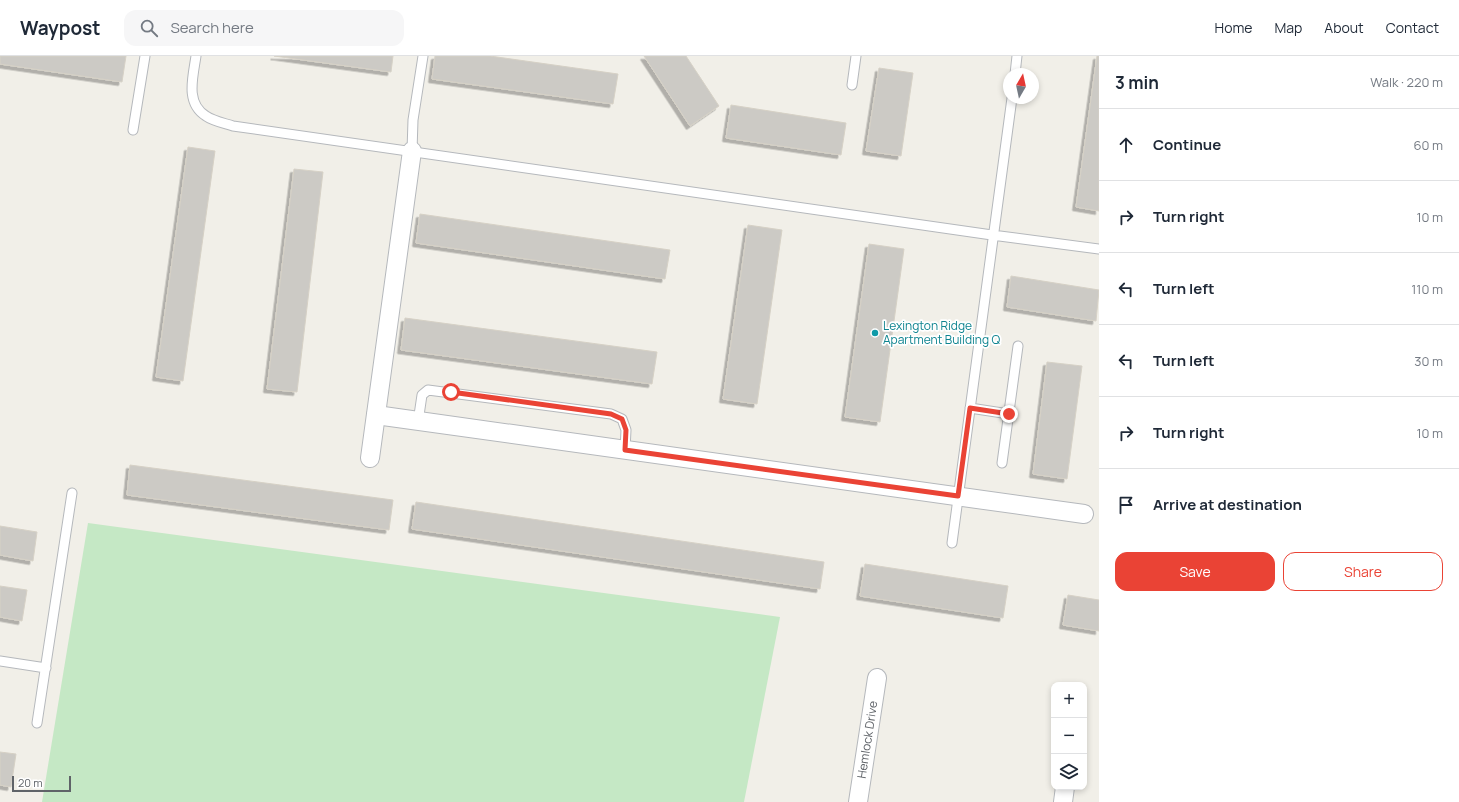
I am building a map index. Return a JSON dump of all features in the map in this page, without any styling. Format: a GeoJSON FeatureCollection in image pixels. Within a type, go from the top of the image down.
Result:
{"type":"FeatureCollection","features":[{"type":"Feature","properties":{"kind":"street"},"geometry":{"type":"LineString","coordinates":[[370,458],[412,151]]}},
{"type":"Feature","properties":{"kind":"street"},"geometry":{"type":"LineString","coordinates":[[376,416],[1084,514]]}},
{"type":"Feature","properties":{"kind":"street","name":"Hemlock Drive"},"geometry":{"type":"LineString","coordinates":[[858,802],[877,678]]}},
{"type":"Feature","properties":{"kind":"street"},"geometry":{"type":"LineString","coordinates":[[1063,802],[1065,790]]}},
{"type":"Feature","properties":{"kind":"lane"},"geometry":{"type":"LineString","coordinates":[[133,130],[145,56]]}},
{"type":"Feature","properties":{"kind":"lane"},"geometry":{"type":"LineString","coordinates":[[196,56],[191,90],[194,105],[206,117],[232,126],[1099,249]]}},
{"type":"Feature","properties":{"kind":"lane"},"geometry":{"type":"LineString","coordinates":[[412,151],[413,120],[423,56]]}},
{"type":"Feature","properties":{"kind":"lane"},"geometry":{"type":"LineString","coordinates":[[852,85],[856,56]]}},
{"type":"Feature","properties":{"kind":"lane"},"geometry":{"type":"LineString","coordinates":[[1016,68],[1017,56]]}},
{"type":"Feature","properties":{"kind":"lane"},"geometry":{"type":"LineString","coordinates":[[952,543],[992,235],[1011,104]]}},
{"type":"Feature","properties":{"kind":"lane"},"geometry":{"type":"LineString","coordinates":[[1002,463],[1018,346]]}},
{"type":"Feature","properties":{"kind":"lane"},"geometry":{"type":"LineString","coordinates":[[418,422],[422,395],[428,390],[611,414],[622,419],[626,430],[625,450]]}},
{"type":"Feature","properties":{"kind":"lane"},"geometry":{"type":"LineString","coordinates":[[970,408],[1009,414]]}},
{"type":"Feature","properties":{"kind":"lane"},"geometry":{"type":"LineString","coordinates":[[37,723],[72,493]]}},
{"type":"Feature","properties":{"kind":"lane"},"geometry":{"type":"LineString","coordinates":[[0,661],[46,668]]}},
{"type":"Feature","properties":{"kind":"green space"},"geometry":{"type":"Polygon","coordinates":[[[88,523],[780,617],[744,802],[42,802],[88,523]]]}},
{"type":"Feature","properties":{"kind":"building"},"geometry":{"type":"Polygon","coordinates":[[[0,56],[126,56],[122,82],[0,64],[0,56]]]}},
{"type":"Feature","properties":{"kind":"building"},"geometry":{"type":"Polygon","coordinates":[[[274,56],[393,56],[391,72],[274,56]]]}},
{"type":"Feature","properties":{"kind":"building"},"geometry":{"type":"Polygon","coordinates":[[[435,56],[490,56],[618,74],[613,104],[432,79],[435,56]]]}},
{"type":"Feature","properties":{"kind":"building"},"geometry":{"type":"Polygon","coordinates":[[[644,56],[686,56],[719,106],[690,126],[644,56]]]}},
{"type":"Feature","properties":{"kind":"building"},"geometry":{"type":"Polygon","coordinates":[[[1097,56],[1099,56],[1099,211],[1076,207],[1097,56]]]}},
{"type":"Feature","properties":{"kind":"building"},"geometry":{"type":"Polygon","coordinates":[[[879,68],[913,73],[901,156],[866,151],[879,68]]]}},
{"type":"Feature","properties":{"kind":"building"},"geometry":{"type":"Polygon","coordinates":[[[731,105],[846,123],[841,155],[726,138],[731,105]]]}},
{"type":"Feature","properties":{"kind":"building"},"geometry":{"type":"Polygon","coordinates":[[[188,147],[215,151],[183,381],[156,377],[188,147]]]}},
{"type":"Feature","properties":{"kind":"building"},"geometry":{"type":"Polygon","coordinates":[[[294,169],[323,172],[297,392],[267,389],[294,169]]]}},
{"type":"Feature","properties":{"kind":"building"},"geometry":{"type":"Polygon","coordinates":[[[420,214],[670,250],[665,279],[416,243],[420,214]]]}},
{"type":"Feature","properties":{"kind":"building"},"geometry":{"type":"Polygon","coordinates":[[[748,225],[782,230],[757,404],[723,399],[748,225]]]}},
{"type":"Feature","properties":{"kind":"building","name":"Lexington Ridge Apartment Building Q"},"geometry":{"type":"Polygon","coordinates":[[[869,244],[904,249],[880,422],[845,417],[869,244]]]}},
{"type":"Feature","properties":{"kind":"building"},"geometry":{"type":"Polygon","coordinates":[[[1011,276],[1099,290],[1096,321],[1007,307],[1011,276]]]}},
{"type":"Feature","properties":{"kind":"building"},"geometry":{"type":"Polygon","coordinates":[[[405,318],[657,352],[652,384],[401,350],[405,318]]]}},
{"type":"Feature","properties":{"kind":"building"},"geometry":{"type":"Polygon","coordinates":[[[1047,362],[1082,366],[1067,479],[1033,474],[1047,362]]]}},
{"type":"Feature","properties":{"kind":"building"},"geometry":{"type":"Polygon","coordinates":[[[130,465],[393,500],[389,530],[127,495],[130,465]]]}},
{"type":"Feature","properties":{"kind":"building"},"geometry":{"type":"Polygon","coordinates":[[[416,502],[824,562],[820,589],[412,529],[416,502]]]}},
{"type":"Feature","properties":{"kind":"building"},"geometry":{"type":"Polygon","coordinates":[[[0,526],[37,532],[33,561],[0,555],[0,526]]]}},
{"type":"Feature","properties":{"kind":"building"},"geometry":{"type":"Polygon","coordinates":[[[865,564],[1008,586],[1003,618],[860,596],[865,564]]]}},
{"type":"Feature","properties":{"kind":"building"},"geometry":{"type":"Polygon","coordinates":[[[0,586],[27,590],[22,621],[0,617],[0,586]]]}},
{"type":"Feature","properties":{"kind":"building"},"geometry":{"type":"Polygon","coordinates":[[[1068,595],[1099,600],[1099,631],[1063,625],[1068,595]]]}},
{"type":"Feature","properties":{"kind":"building"},"geometry":{"type":"Polygon","coordinates":[[[0,752],[16,754],[11,787],[0,785],[0,752]]]}},
{"type":"Feature","properties":{"kind":"place","name":"Lexington Ridge Apartment Building Q"},"geometry":{"type":"Point","coordinates":[875,333]}},
{"type":"Feature","properties":{"kind":"route"},"geometry":{"type":"LineString","coordinates":[[451,392],[611,414],[622,419],[626,430],[625,450],[958,496],[970,408],[1009,414]]}}]}
